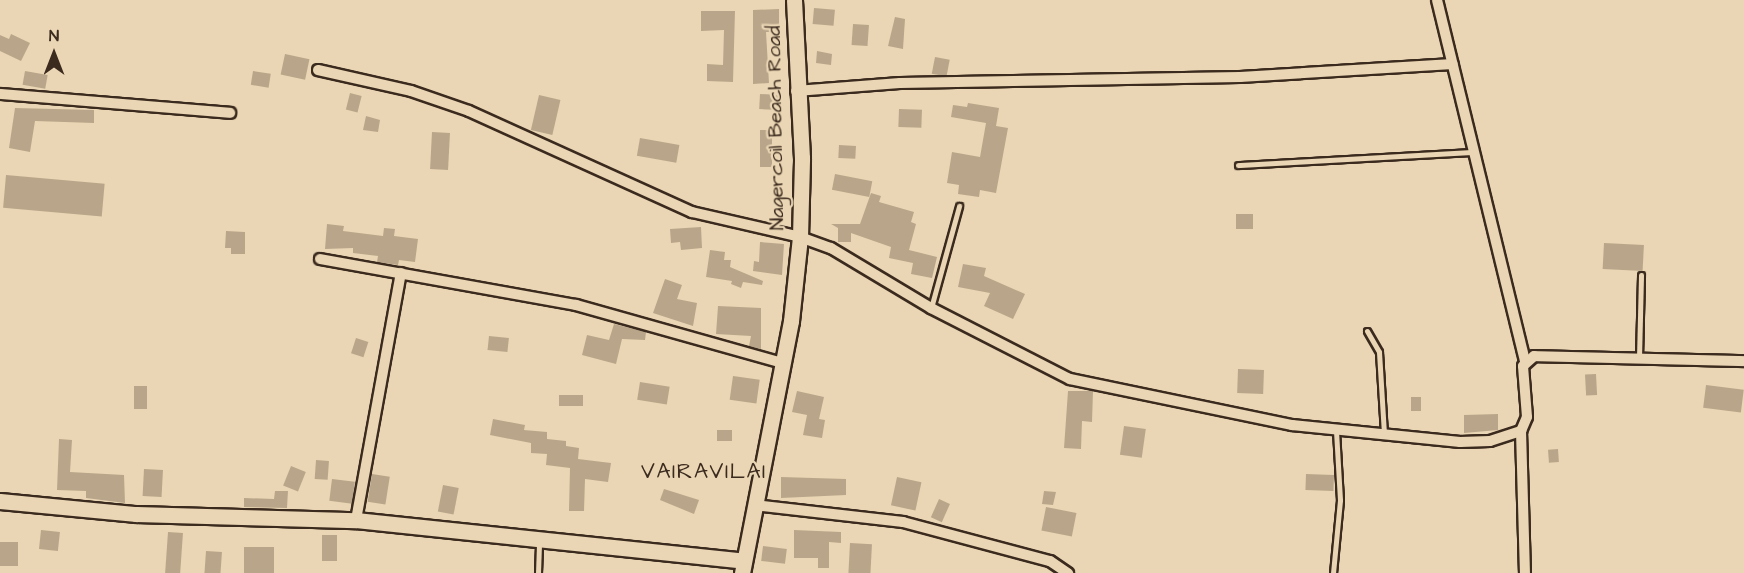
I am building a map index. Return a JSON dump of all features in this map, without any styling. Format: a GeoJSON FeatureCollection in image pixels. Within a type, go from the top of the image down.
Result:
{"type":"FeatureCollection","features":[{"type":"Feature","properties":{"kind":"street","name":"Nagercoil Beach Road"},"geometry":{"type":"LineString","coordinates":[[743,567],[783,363],[800,237],[802,158],[796,91],[794,0]]}},
{"type":"Feature","properties":{"kind":"street"},"geometry":{"type":"LineString","coordinates":[[1437,0],[1525,361],[1527,417],[1521,431],[1525,573]]}},
{"type":"Feature","properties":{"kind":"street"},"geometry":{"type":"LineString","coordinates":[[796,91],[900,83],[1240,77],[1453,64]]}},
{"type":"Feature","properties":{"kind":"street"},"geometry":{"type":"LineString","coordinates":[[318,70],[411,91],[469,111],[692,212],[800,237],[831,248],[931,308],[1070,380],[1336,431],[1460,442],[1490,441],[1521,431]]}},
{"type":"Feature","properties":{"kind":"street"},"geometry":{"type":"LineString","coordinates":[[0,94],[230,113]]}},
{"type":"Feature","properties":{"kind":"street"},"geometry":{"type":"LineString","coordinates":[[320,259],[576,305],[783,363]]}},
{"type":"Feature","properties":{"kind":"street"},"geometry":{"type":"LineString","coordinates":[[356,520],[400,273]]}},
{"type":"Feature","properties":{"kind":"street"},"geometry":{"type":"LineString","coordinates":[[1525,361],[1534,356],[1744,361]]}},
{"type":"Feature","properties":{"kind":"street"},"geometry":{"type":"LineString","coordinates":[[0,501],[136,514],[356,520],[743,567]]}},
{"type":"Feature","properties":{"kind":"street"},"geometry":{"type":"LineString","coordinates":[[754,505],[903,522],[1050,561],[1068,573]]}},
{"type":"Feature","properties":{"kind":"lane"},"geometry":{"type":"LineString","coordinates":[[1238,165],[1474,152]]}},
{"type":"Feature","properties":{"kind":"lane"},"geometry":{"type":"LineString","coordinates":[[931,308],[959,206]]}},
{"type":"Feature","properties":{"kind":"lane"},"geometry":{"type":"LineString","coordinates":[[1639,360],[1641,275]]}},
{"type":"Feature","properties":{"kind":"lane"},"geometry":{"type":"LineString","coordinates":[[1367,331],[1379,352],[1384,436]]}},
{"type":"Feature","properties":{"kind":"lane"},"geometry":{"type":"LineString","coordinates":[[1333,573],[1340,500],[1336,431]]}},
{"type":"Feature","properties":{"kind":"lane"},"geometry":{"type":"LineString","coordinates":[[538,573],[540,541]]}},
{"type":"Feature","properties":{"kind":"building"},"geometry":{"type":"Polygon","coordinates":[[[814,8],[835,10],[834,26],[813,24],[814,8]]]}},
{"type":"Feature","properties":{"kind":"building"},"geometry":{"type":"Polygon","coordinates":[[[779,9],[779,32],[766,32],[769,83],[753,84],[753,10],[779,9]]]}},
{"type":"Feature","properties":{"kind":"building"},"geometry":{"type":"Polygon","coordinates":[[[701,11],[735,11],[733,82],[707,81],[707,64],[723,65],[724,30],[701,31],[701,11]]]}},
{"type":"Feature","properties":{"kind":"building"},"geometry":{"type":"Polygon","coordinates":[[[895,17],[905,19],[903,49],[888,46],[895,17]]]}},
{"type":"Feature","properties":{"kind":"building"},"geometry":{"type":"Polygon","coordinates":[[[853,24],[869,25],[867,46],[852,45],[853,24]]]}},
{"type":"Feature","properties":{"kind":"building"},"geometry":{"type":"Polygon","coordinates":[[[11,34],[30,43],[21,61],[0,51],[0,35],[9,39],[11,34]]]}},
{"type":"Feature","properties":{"kind":"building"},"geometry":{"type":"Polygon","coordinates":[[[817,51],[832,54],[831,65],[816,63],[817,51]]]}},
{"type":"Feature","properties":{"kind":"building"},"geometry":{"type":"Polygon","coordinates":[[[285,54],[309,59],[305,80],[281,75],[285,54]]]}},
{"type":"Feature","properties":{"kind":"building"},"geometry":{"type":"Polygon","coordinates":[[[935,57],[950,60],[946,77],[932,74],[935,57]]]}},
{"type":"Feature","properties":{"kind":"building"},"geometry":{"type":"Polygon","coordinates":[[[25,71],[48,75],[45,89],[23,85],[25,71]]]}},
{"type":"Feature","properties":{"kind":"building"},"geometry":{"type":"Polygon","coordinates":[[[253,71],[271,74],[269,88],[251,85],[253,71]]]}},
{"type":"Feature","properties":{"kind":"building"},"geometry":{"type":"Polygon","coordinates":[[[350,93],[362,96],[358,112],[346,109],[350,93]]]}},
{"type":"Feature","properties":{"kind":"building"},"geometry":{"type":"Polygon","coordinates":[[[760,94],[780,95],[779,110],[759,109],[760,94]]]}},
{"type":"Feature","properties":{"kind":"building"},"geometry":{"type":"Polygon","coordinates":[[[539,95],[560,100],[552,135],[531,130],[539,95]]]}},
{"type":"Feature","properties":{"kind":"building"},"geometry":{"type":"Polygon","coordinates":[[[968,103],[999,108],[996,126],[1008,128],[996,193],[980,190],[979,197],[958,194],[959,185],[947,183],[952,152],[980,157],[986,123],[951,117],[953,105],[967,107],[968,103]]]}},
{"type":"Feature","properties":{"kind":"building"},"geometry":{"type":"Polygon","coordinates":[[[15,108],[94,110],[94,123],[35,121],[30,152],[9,148],[15,108]]]}},
{"type":"Feature","properties":{"kind":"building"},"geometry":{"type":"Polygon","coordinates":[[[899,109],[922,110],[921,128],[898,127],[899,109]]]}},
{"type":"Feature","properties":{"kind":"building"},"geometry":{"type":"Polygon","coordinates":[[[366,116],[380,120],[378,132],[363,130],[366,116]]]}},
{"type":"Feature","properties":{"kind":"building"},"geometry":{"type":"Polygon","coordinates":[[[760,130],[772,130],[772,167],[760,167],[760,130]]]}},
{"type":"Feature","properties":{"kind":"building"},"geometry":{"type":"Polygon","coordinates":[[[432,132],[450,133],[448,170],[430,169],[432,132]]]}},
{"type":"Feature","properties":{"kind":"building"},"geometry":{"type":"Polygon","coordinates":[[[640,138],[679,145],[676,163],[637,156],[640,138]]]}},
{"type":"Feature","properties":{"kind":"building"},"geometry":{"type":"Polygon","coordinates":[[[839,145],[856,146],[855,159],[838,158],[839,145]]]}},
{"type":"Feature","properties":{"kind":"building"},"geometry":{"type":"Polygon","coordinates":[[[835,174],[872,181],[869,197],[832,190],[835,174]]]}},
{"type":"Feature","properties":{"kind":"building"},"geometry":{"type":"Polygon","coordinates":[[[6,175],[105,184],[102,217],[3,208],[6,175]]]}},
{"type":"Feature","properties":{"kind":"building"},"geometry":{"type":"Polygon","coordinates":[[[871,193],[881,196],[879,202],[914,212],[911,222],[916,224],[909,250],[937,257],[932,278],[911,274],[913,263],[889,258],[891,247],[851,233],[851,242],[838,242],[838,228],[831,224],[860,224],[871,193]]]}},
{"type":"Feature","properties":{"kind":"building"},"geometry":{"type":"Polygon","coordinates":[[[1236,214],[1253,214],[1253,229],[1236,229],[1236,214]]]}},
{"type":"Feature","properties":{"kind":"building"},"geometry":{"type":"Polygon","coordinates":[[[327,224],[344,226],[343,231],[383,236],[384,228],[395,229],[394,236],[418,239],[415,262],[399,260],[398,265],[377,262],[378,256],[353,253],[353,248],[325,249],[327,224]]]}},
{"type":"Feature","properties":{"kind":"building"},"geometry":{"type":"Polygon","coordinates":[[[701,227],[702,248],[681,250],[680,242],[671,243],[670,229],[701,227]]]}},
{"type":"Feature","properties":{"kind":"building"},"geometry":{"type":"Polygon","coordinates":[[[226,231],[245,232],[245,254],[231,254],[231,248],[225,248],[226,231]]]}},
{"type":"Feature","properties":{"kind":"building"},"geometry":{"type":"Polygon","coordinates":[[[760,242],[784,244],[782,275],[753,271],[754,261],[759,262],[760,242]]]}},
{"type":"Feature","properties":{"kind":"building"},"geometry":{"type":"Polygon","coordinates":[[[1604,243],[1644,245],[1643,271],[1603,269],[1604,243]]]}},
{"type":"Feature","properties":{"kind":"building"},"geometry":{"type":"Polygon","coordinates":[[[710,250],[725,252],[724,260],[731,260],[730,267],[763,281],[762,285],[743,282],[741,288],[731,284],[732,281],[706,277],[710,250]]]}},
{"type":"Feature","properties":{"kind":"building"},"geometry":{"type":"Polygon","coordinates":[[[963,264],[986,268],[984,276],[1025,294],[1013,319],[984,306],[990,293],[958,287],[963,264]]]}},
{"type":"Feature","properties":{"kind":"building"},"geometry":{"type":"Polygon","coordinates":[[[665,279],[682,285],[677,299],[697,303],[693,326],[653,313],[665,279]]]}},
{"type":"Feature","properties":{"kind":"building"},"geometry":{"type":"Polygon","coordinates":[[[718,306],[761,308],[761,349],[749,346],[751,336],[716,334],[718,306]]]}},
{"type":"Feature","properties":{"kind":"building"},"geometry":{"type":"Polygon","coordinates":[[[614,324],[646,332],[645,340],[622,339],[616,364],[582,355],[587,335],[609,340],[614,324]]]}},
{"type":"Feature","properties":{"kind":"building"},"geometry":{"type":"Polygon","coordinates":[[[489,336],[509,338],[507,352],[488,350],[489,336]]]}},
{"type":"Feature","properties":{"kind":"building"},"geometry":{"type":"Polygon","coordinates":[[[356,338],[368,342],[363,357],[351,353],[356,338]]]}},
{"type":"Feature","properties":{"kind":"building"},"geometry":{"type":"Polygon","coordinates":[[[1238,369],[1264,370],[1263,394],[1237,393],[1238,369]]]}},
{"type":"Feature","properties":{"kind":"building"},"geometry":{"type":"Polygon","coordinates":[[[1596,374],[1597,395],[1586,396],[1585,375],[1596,374]]]}},
{"type":"Feature","properties":{"kind":"building"},"geometry":{"type":"Polygon","coordinates":[[[733,376],[760,380],[756,404],[730,400],[733,376]]]}},
{"type":"Feature","properties":{"kind":"building"},"geometry":{"type":"Polygon","coordinates":[[[640,382],[670,387],[667,404],[637,400],[640,382]]]}},
{"type":"Feature","properties":{"kind":"building"},"geometry":{"type":"Polygon","coordinates":[[[1706,385],[1744,390],[1741,412],[1703,408],[1706,385]]]}},
{"type":"Feature","properties":{"kind":"building"},"geometry":{"type":"Polygon","coordinates":[[[134,386],[147,386],[147,409],[134,409],[134,386]]]}},
{"type":"Feature","properties":{"kind":"building"},"geometry":{"type":"Polygon","coordinates":[[[797,391],[824,397],[819,419],[825,420],[822,438],[803,435],[807,415],[792,412],[797,391]]]}},
{"type":"Feature","properties":{"kind":"building"},"geometry":{"type":"Polygon","coordinates":[[[1068,391],[1093,391],[1092,422],[1082,421],[1081,449],[1064,448],[1068,391]]]}},
{"type":"Feature","properties":{"kind":"building"},"geometry":{"type":"Polygon","coordinates":[[[559,395],[583,395],[583,406],[559,406],[559,395]]]}},
{"type":"Feature","properties":{"kind":"building"},"geometry":{"type":"Polygon","coordinates":[[[1411,397],[1421,397],[1421,411],[1411,411],[1411,397]]]}},
{"type":"Feature","properties":{"kind":"building"},"geometry":{"type":"Polygon","coordinates":[[[1498,414],[1498,430],[1464,433],[1464,415],[1498,414]]]}},
{"type":"Feature","properties":{"kind":"building"},"geometry":{"type":"Polygon","coordinates":[[[493,419],[525,425],[524,430],[547,432],[547,439],[566,441],[566,446],[579,448],[578,459],[611,463],[608,482],[585,479],[584,511],[569,511],[570,468],[546,465],[547,454],[531,453],[531,443],[490,435],[493,419]]]}},
{"type":"Feature","properties":{"kind":"building"},"geometry":{"type":"Polygon","coordinates":[[[1124,426],[1146,429],[1142,458],[1120,455],[1124,426]]]}},
{"type":"Feature","properties":{"kind":"building"},"geometry":{"type":"Polygon","coordinates":[[[717,430],[732,430],[732,441],[717,441],[717,430]]]}},
{"type":"Feature","properties":{"kind":"building"},"geometry":{"type":"Polygon","coordinates":[[[59,439],[72,440],[70,472],[124,475],[125,503],[86,498],[86,491],[57,490],[59,439]]]}},
{"type":"Feature","properties":{"kind":"building"},"geometry":{"type":"Polygon","coordinates":[[[1558,449],[1559,462],[1549,463],[1548,450],[1558,449]]]}},
{"type":"Feature","properties":{"kind":"building"},"geometry":{"type":"Polygon","coordinates":[[[316,460],[329,461],[328,480],[315,479],[316,460]]]}},
{"type":"Feature","properties":{"kind":"building"},"geometry":{"type":"Polygon","coordinates":[[[291,466],[306,472],[298,491],[283,485],[291,466]]]}},
{"type":"Feature","properties":{"kind":"building"},"geometry":{"type":"Polygon","coordinates":[[[144,469],[163,470],[162,497],[143,496],[144,469]]]}},
{"type":"Feature","properties":{"kind":"building"},"geometry":{"type":"Polygon","coordinates":[[[372,474],[390,477],[385,504],[368,502],[372,474]]]}},
{"type":"Feature","properties":{"kind":"building"},"geometry":{"type":"Polygon","coordinates":[[[1306,474],[1334,475],[1333,491],[1305,490],[1306,474]]]}},
{"type":"Feature","properties":{"kind":"building"},"geometry":{"type":"Polygon","coordinates":[[[781,477],[846,479],[846,495],[781,498],[781,477]]]}},
{"type":"Feature","properties":{"kind":"building"},"geometry":{"type":"Polygon","coordinates":[[[897,477],[921,482],[915,511],[891,505],[897,477]]]}},
{"type":"Feature","properties":{"kind":"building"},"geometry":{"type":"Polygon","coordinates":[[[332,479],[355,482],[352,504],[329,501],[332,479]]]}},
{"type":"Feature","properties":{"kind":"building"},"geometry":{"type":"Polygon","coordinates":[[[443,485],[459,488],[454,515],[438,512],[443,485]]]}},
{"type":"Feature","properties":{"kind":"building"},"geometry":{"type":"Polygon","coordinates":[[[664,489],[699,500],[694,514],[660,500],[664,489]]]}},
{"type":"Feature","properties":{"kind":"building"},"geometry":{"type":"Polygon","coordinates":[[[275,491],[288,491],[287,508],[244,507],[244,498],[274,499],[275,491]]]}},
{"type":"Feature","properties":{"kind":"building"},"geometry":{"type":"Polygon","coordinates":[[[1044,491],[1056,492],[1053,505],[1042,504],[1044,491]]]}},
{"type":"Feature","properties":{"kind":"building"},"geometry":{"type":"Polygon","coordinates":[[[939,499],[950,504],[942,522],[931,517],[939,499]]]}},
{"type":"Feature","properties":{"kind":"building"},"geometry":{"type":"Polygon","coordinates":[[[1046,507],[1076,513],[1072,536],[1041,531],[1046,507]]]}},
{"type":"Feature","properties":{"kind":"building"},"geometry":{"type":"Polygon","coordinates":[[[41,530],[60,532],[58,551],[39,549],[41,530]]]}},
{"type":"Feature","properties":{"kind":"building"},"geometry":{"type":"Polygon","coordinates":[[[794,530],[841,532],[841,543],[829,542],[829,568],[818,568],[818,558],[794,558],[794,530]]]}},
{"type":"Feature","properties":{"kind":"building"},"geometry":{"type":"Polygon","coordinates":[[[168,532],[183,533],[180,573],[165,573],[168,532]]]}},
{"type":"Feature","properties":{"kind":"building"},"geometry":{"type":"Polygon","coordinates":[[[322,535],[337,535],[337,561],[322,561],[322,535]]]}},
{"type":"Feature","properties":{"kind":"building"},"geometry":{"type":"Polygon","coordinates":[[[0,542],[18,542],[18,566],[0,566],[0,542]]]}},
{"type":"Feature","properties":{"kind":"building"},"geometry":{"type":"Polygon","coordinates":[[[850,543],[872,544],[870,573],[848,573],[850,543]]]}},
{"type":"Feature","properties":{"kind":"building"},"geometry":{"type":"Polygon","coordinates":[[[763,546],[787,549],[785,564],[761,561],[763,546]]]}},
{"type":"Feature","properties":{"kind":"building"},"geometry":{"type":"Polygon","coordinates":[[[244,547],[274,547],[274,573],[244,573],[244,547]]]}},
{"type":"Feature","properties":{"kind":"building"},"geometry":{"type":"Polygon","coordinates":[[[206,551],[222,552],[221,573],[204,573],[206,551]]]}},
{"type":"Feature","properties":{"kind":"district","name":"VAIRAVILAI"},"geometry":{"type":"Point","coordinates":[704,472]}}]}
